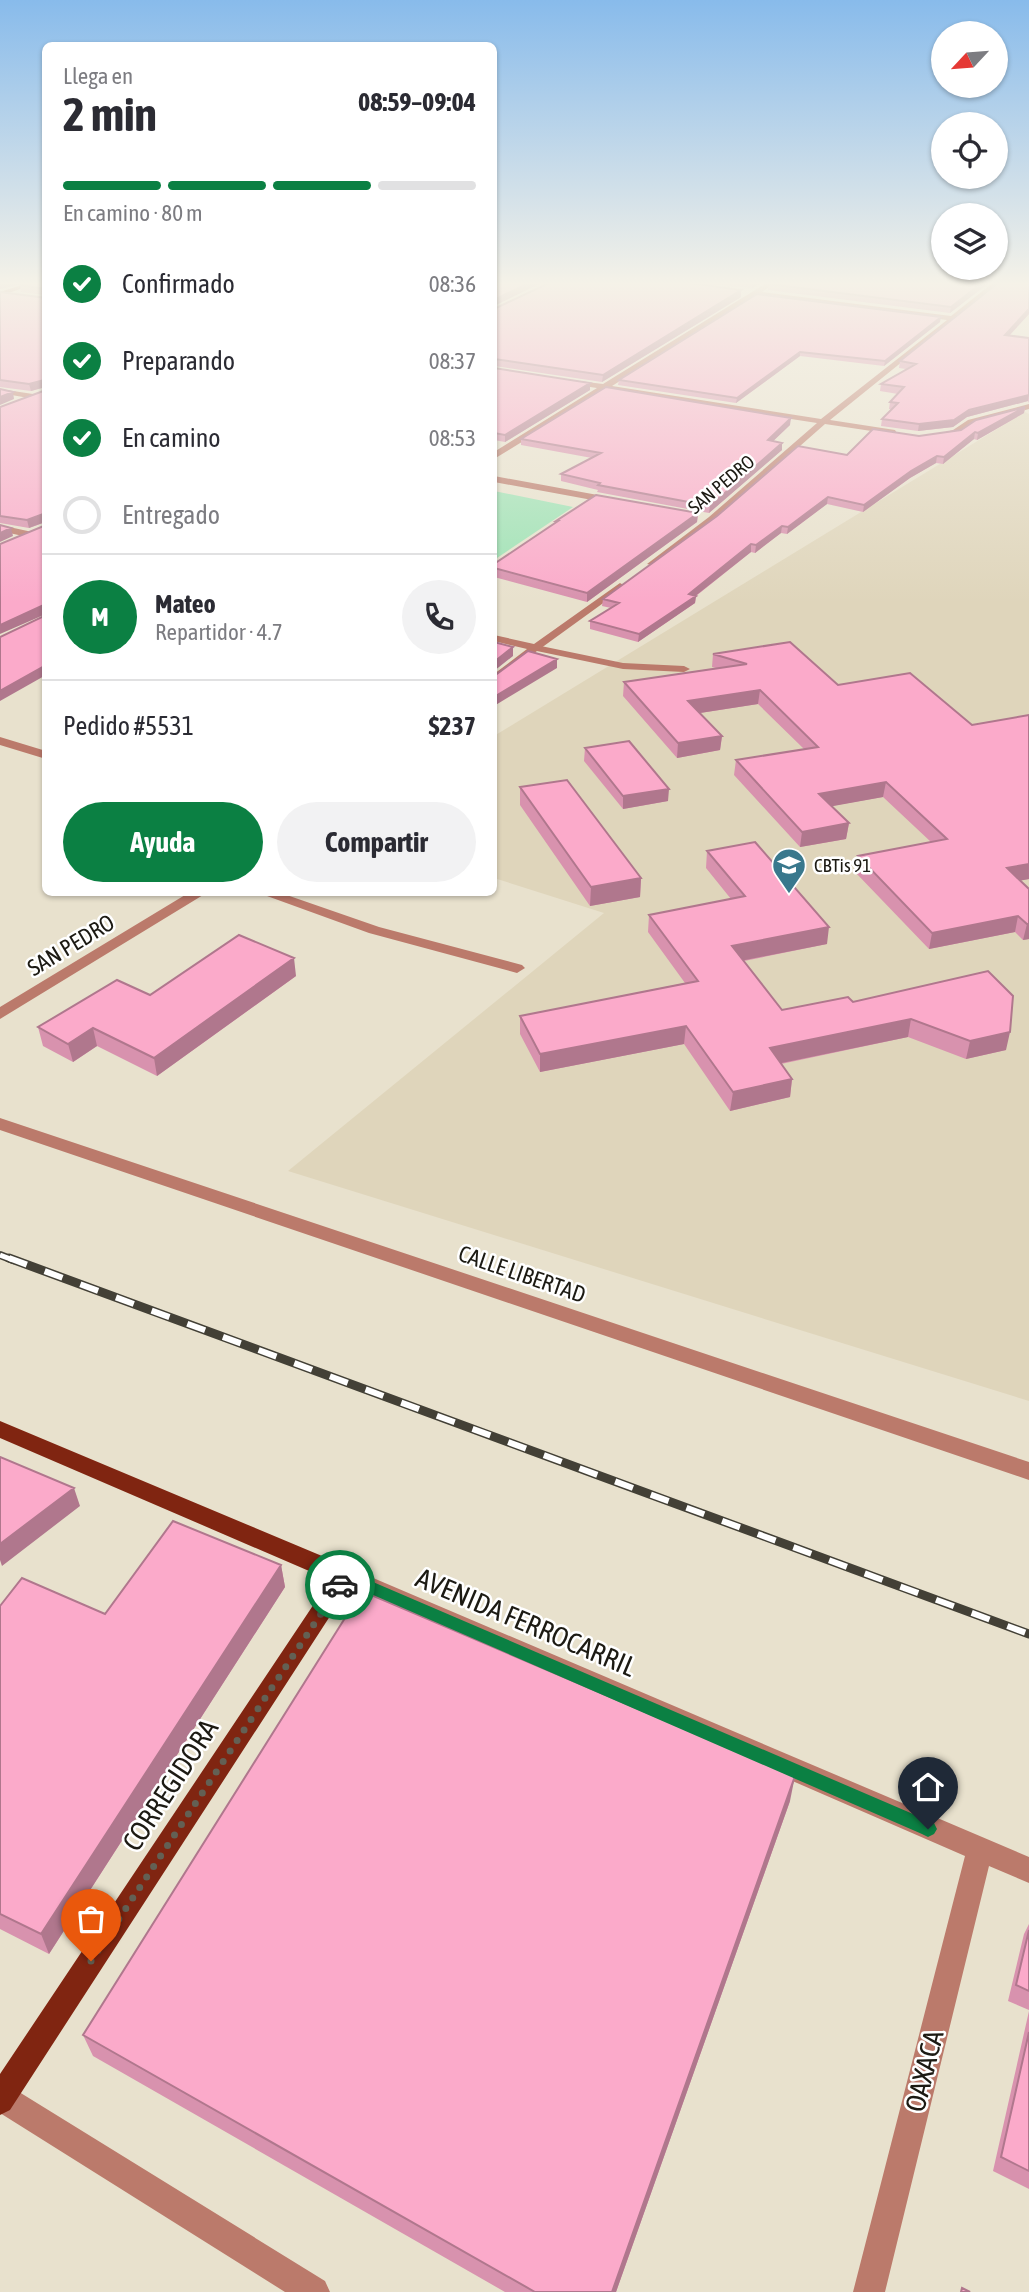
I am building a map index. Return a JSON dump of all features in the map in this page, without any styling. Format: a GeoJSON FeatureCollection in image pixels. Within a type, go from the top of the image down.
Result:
{"type":"FeatureCollection","features":[{"type":"Feature","properties":{"kind":"main road","name":"AVENIDA FERROCARRIL"},"geometry":{"type":"LineString","coordinates":[[0,1429],[345,1576]]}},
{"type":"Feature","properties":{"kind":"main road","name":"CORREGIDORA"},"geometry":{"type":"LineString","coordinates":[[1,2098],[345,1576]]}},
{"type":"Feature","properties":{"kind":"street"},"geometry":{"type":"LineString","coordinates":[[497,454],[597,389]]}},
{"type":"Feature","properties":{"kind":"street"},"geometry":{"type":"LineString","coordinates":[[621,389],[905,435]]}},
{"type":"Feature","properties":{"kind":"street","name":"SAN PEDRO"},"geometry":{"type":"LineString","coordinates":[[646,568],[712,519],[864,389]]}},
{"type":"Feature","properties":{"kind":"street"},"geometry":{"type":"LineString","coordinates":[[0,391],[42,398]]}},
{"type":"Feature","properties":{"kind":"street"},"geometry":{"type":"LineString","coordinates":[[10,405],[42,393]]}},
{"type":"Feature","properties":{"kind":"street"},"geometry":{"type":"LineString","coordinates":[[929,436],[956,432],[971,422],[1029,406]]}},
{"type":"Feature","properties":{"kind":"street"},"geometry":{"type":"LineString","coordinates":[[497,480],[630,504]]}},
{"type":"Feature","properties":{"kind":"street"},"geometry":{"type":"LineString","coordinates":[[698,517],[712,519]]}},
{"type":"Feature","properties":{"kind":"street"},"geometry":{"type":"LineString","coordinates":[[0,528],[42,537]]}},
{"type":"Feature","properties":{"kind":"street"},"geometry":{"type":"LineString","coordinates":[[10,544],[42,529]]}},
{"type":"Feature","properties":{"kind":"street"},"geometry":{"type":"LineString","coordinates":[[497,678],[624,584]]}},
{"type":"Feature","properties":{"kind":"street"},"geometry":{"type":"LineString","coordinates":[[497,639],[623,666],[684,670]]}},
{"type":"Feature","properties":{"kind":"street"},"geometry":{"type":"LineString","coordinates":[[0,741],[42,754]]}},
{"type":"Feature","properties":{"kind":"street","name":"SAN PEDRO"},"geometry":{"type":"LineString","coordinates":[[0,1014],[194,896]]}},
{"type":"Feature","properties":{"kind":"street"},"geometry":{"type":"LineString","coordinates":[[275,896],[374,930],[517,968]]}},
{"type":"Feature","properties":{"kind":"street","name":"CALLE LIBERTAD"},"geometry":{"type":"LineString","coordinates":[[0,1124],[1029,1471]]}},
{"type":"Feature","properties":{"kind":"street","name":"AVENIDA FERROCARRIL"},"geometry":{"type":"LineString","coordinates":[[345,1576],[1029,1870]]}},
{"type":"Feature","properties":{"kind":"street","name":"OAXACA"},"geometry":{"type":"LineString","coordinates":[[869,2292],[979,1850]]}},
{"type":"Feature","properties":{"kind":"street"},"geometry":{"type":"LineString","coordinates":[[1,2098],[314,2292]]}},
{"type":"Feature","properties":{"kind":"shaded area","name":"CBTis 91"},"geometry":{"type":"Polygon","coordinates":[[[1025,412],[1029,414],[1029,1401],[288,1171],[604,913],[497,879],[497,734],[1025,412]]]}},
{"type":"Feature","properties":{"kind":"green space"},"geometry":{"type":"Polygon","coordinates":[[[497,492],[573,507],[497,558],[497,492]]]}},
{"type":"Feature","properties":{"kind":"building"},"geometry":{"type":"Polygon","coordinates":[[[0,389],[13,392],[0,397],[0,389]]]}},
{"type":"Feature","properties":{"kind":"building"},"geometry":{"type":"Polygon","coordinates":[[[497,389],[580,389],[505,435],[497,434],[497,389]]]}},
{"type":"Feature","properties":{"kind":"building"},"geometry":{"type":"Polygon","coordinates":[[[603,389],[618,389],[791,418],[768,440],[782,443],[710,506],[598,485],[600,483],[561,474],[601,453],[521,439],[603,389]]]}},
{"type":"Feature","properties":{"kind":"building"},"geometry":{"type":"Polygon","coordinates":[[[678,389],[749,389],[737,398],[678,389]]]}},
{"type":"Feature","properties":{"kind":"building"},"geometry":{"type":"Polygon","coordinates":[[[902,389],[1029,389],[1029,395],[969,410],[954,420],[919,424],[882,419],[898,403],[890,402],[902,389]]]}},
{"type":"Feature","properties":{"kind":"building"},"geometry":{"type":"Polygon","coordinates":[[[42,391],[42,514],[27,520],[0,516],[0,407],[42,391]]]}},
{"type":"Feature","properties":{"kind":"building"},"geometry":{"type":"Polygon","coordinates":[[[1025,407],[978,433],[975,432],[944,457],[937,456],[911,471],[864,505],[828,497],[788,527],[782,526],[756,545],[751,544],[689,594],[696,596],[639,634],[590,621],[619,603],[603,599],[717,516],[798,446],[847,455],[873,429],[919,436],[961,430],[976,420],[1025,407]]]}},
{"type":"Feature","properties":{"kind":"building"},"geometry":{"type":"Polygon","coordinates":[[[596,495],[698,513],[587,593],[497,569],[497,562],[596,495]]]}},
{"type":"Feature","properties":{"kind":"building"},"geometry":{"type":"Polygon","coordinates":[[[0,525],[11,528],[0,533],[0,525]]]}},
{"type":"Feature","properties":{"kind":"building"},"geometry":{"type":"Polygon","coordinates":[[[42,527],[42,606],[0,625],[0,544],[42,527]]]}},
{"type":"Feature","properties":{"kind":"building"},"geometry":{"type":"Polygon","coordinates":[[[42,617],[42,667],[0,691],[0,637],[42,617]]]}},
{"type":"Feature","properties":{"kind":"building"},"geometry":{"type":"Polygon","coordinates":[[[790,642],[838,685],[910,673],[972,725],[1029,715],[1029,864],[1007,868],[1029,889],[1029,924],[1018,916],[932,933],[858,856],[947,839],[886,782],[819,794],[849,823],[802,832],[736,760],[818,747],[760,690],[688,701],[722,736],[678,743],[624,682],[747,664],[713,654],[790,642]]]}},
{"type":"Feature","properties":{"kind":"building"},"geometry":{"type":"Polygon","coordinates":[[[497,643],[513,647],[497,660],[497,643]]]}},
{"type":"Feature","properties":{"kind":"building"},"geometry":{"type":"Polygon","coordinates":[[[528,651],[557,659],[497,695],[497,674],[528,651]]]}},
{"type":"Feature","properties":{"kind":"building"},"geometry":{"type":"Polygon","coordinates":[[[629,741],[669,789],[623,796],[585,748],[629,741]]]}},
{"type":"Feature","properties":{"kind":"building"},"geometry":{"type":"Polygon","coordinates":[[[567,780],[641,878],[591,887],[520,787],[567,780]]]}},
{"type":"Feature","properties":{"kind":"building"},"geometry":{"type":"Polygon","coordinates":[[[755,842],[829,927],[732,946],[782,1010],[848,997],[853,1002],[988,971],[1013,996],[1010,1032],[970,1041],[911,1019],[770,1048],[792,1079],[733,1092],[686,1026],[540,1054],[520,1016],[698,981],[649,915],[745,896],[707,851],[755,842]]]}},
{"type":"Feature","properties":{"kind":"building"},"geometry":{"type":"Polygon","coordinates":[[[239,935],[294,958],[154,1058],[93,1028],[68,1044],[38,1027],[117,980],[150,995],[239,935]]]}},
{"type":"Feature","properties":{"kind":"building"},"geometry":{"type":"Polygon","coordinates":[[[0,1457],[74,1488],[0,1544],[0,1457]]]}},
{"type":"Feature","properties":{"kind":"building"},"geometry":{"type":"Polygon","coordinates":[[[173,1521],[281,1565],[41,1934],[0,1914],[0,1606],[22,1578],[105,1614],[173,1521]]]}},
{"type":"Feature","properties":{"kind":"building"},"geometry":{"type":"Polygon","coordinates":[[[362,1591],[795,1776],[612,2292],[535,2292],[83,2035],[362,1591]]]}},
{"type":"Feature","properties":{"kind":"building"},"geometry":{"type":"Polygon","coordinates":[[[1029,1930],[1029,1991],[1016,1985],[1029,1930]]]}},
{"type":"Feature","properties":{"kind":"building"},"geometry":{"type":"Polygon","coordinates":[[[1029,2032],[1029,2171],[1001,2157],[1029,2032]]]}},
{"type":"Feature","properties":{"kind":"railway"},"geometry":{"type":"LineString","coordinates":[[0,1255],[13,1260]]}},
{"type":"Feature","properties":{"kind":"railway"},"geometry":{"type":"LineString","coordinates":[[9,1258],[1029,1634]]}},
{"type":"Feature","properties":{"kind":"way so far"},"geometry":{"type":"LineString","coordinates":[[91,1961],[340,1585]]}},
{"type":"Feature","properties":{"kind":"place","name":"CBTis 91"},"geometry":{"type":"Point","coordinates":[789,895]}},
{"type":"Feature","properties":{"kind":"route"},"geometry":{"type":"LineString","coordinates":[[340,1585],[345,1576],[928,1829]]}}]}
